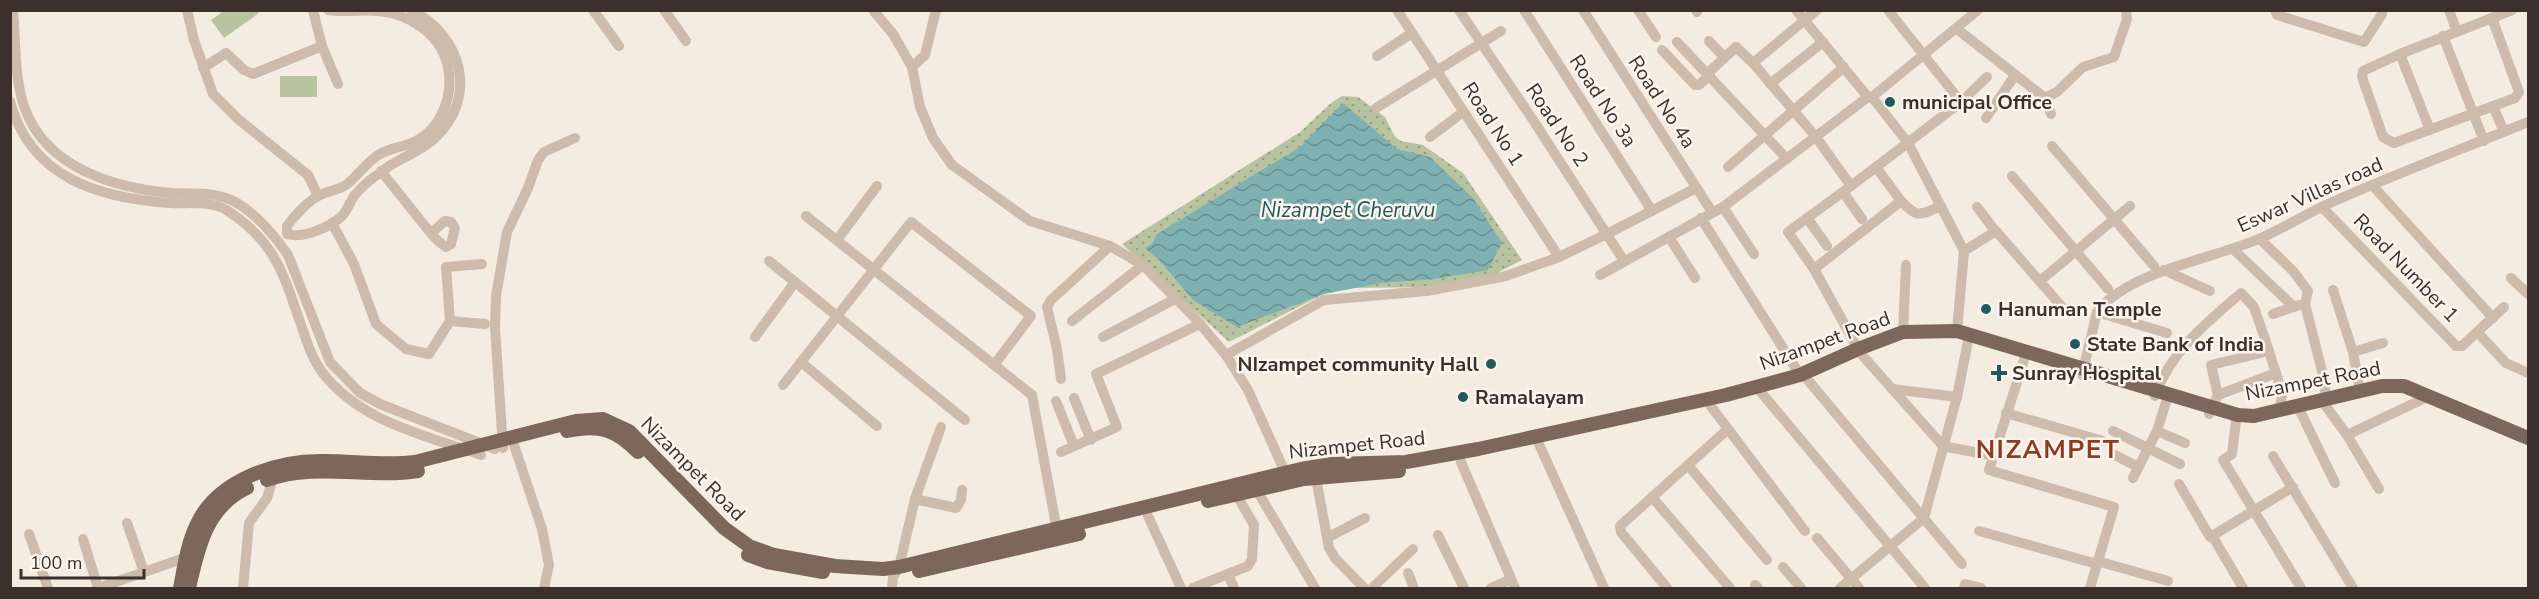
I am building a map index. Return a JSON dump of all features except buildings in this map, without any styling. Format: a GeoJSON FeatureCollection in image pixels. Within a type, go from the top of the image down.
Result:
{"type":"FeatureCollection","features":[{"type":"Feature","properties":{"kind":"main road","name":"Nizampet Road"},"geometry":{"type":"LineString","coordinates":[[1058,535],[1344,470],[1406,462],[1710,405],[1804,377],[1903,332],[1963,336],[2160,395],[2235,421],[2261,421],[2382,386],[2403,388],[2529,438]]}},
{"type":"Feature","properties":{"kind":"main road","name":"Nizampet Road"},"geometry":{"type":"LineString","coordinates":[[1860,352],[1903,340],[1963,336],[2025,357],[2082,372]]}},
{"type":"Feature","properties":{"kind":"main road","name":"Nizampet Road"},"geometry":{"type":"LineString","coordinates":[[189,588],[196,556],[208,522],[225,502],[240,491],[296,471],[407,473],[591,418],[612,422],[629,431],[724,528],[748,546],[774,555],[835,566],[883,569],[895,577],[1286,472],[1461,462],[1804,377]]}},
{"type":"Feature","properties":{"kind":"main road","name":"Nizampet Road"},"geometry":{"type":"LineString","coordinates":[[2210,411],[2254,416],[2403,388],[2529,446]]}},
{"type":"Feature","properties":{"kind":"main road","name":"Nizampet Road"},"geometry":{"type":"LineString","coordinates":[[180,588],[196,525],[215,499],[230,487],[250,477],[294,462],[325,460],[391,465],[493,448]]}},
{"type":"Feature","properties":{"kind":"street"},"geometry":{"type":"LineString","coordinates":[[13,10],[20,91],[33,126],[55,153],[81,171],[112,182],[169,192],[217,195],[230,200],[248,212],[273,245],[308,347],[324,374],[352,401],[389,423],[445,442],[493,448]]}},
{"type":"Feature","properties":{"kind":"street"},"geometry":{"type":"LineString","coordinates":[[187,10],[213,94],[238,119],[308,175],[318,196]]}},
{"type":"Feature","properties":{"kind":"street"},"geometry":{"type":"LineString","coordinates":[[313,10],[322,46],[338,84]]}},
{"type":"Feature","properties":{"kind":"street"},"geometry":{"type":"LineString","coordinates":[[273,245],[287,234],[289,223],[318,196],[345,186],[380,154],[417,141],[430,131],[442,115],[449,96],[450,75],[445,55],[434,37],[416,22],[396,14],[378,11],[328,10]]}},
{"type":"Feature","properties":{"kind":"street"},"geometry":{"type":"LineString","coordinates":[[287,234],[302,235],[332,223],[343,215],[355,195],[381,171],[414,154],[434,139],[456,114],[461,94],[461,77],[453,50],[441,32],[425,18],[411,10]]}},
{"type":"Feature","properties":{"kind":"street"},"geometry":{"type":"LineString","coordinates":[[593,10],[619,46]]}},
{"type":"Feature","properties":{"kind":"street"},"geometry":{"type":"LineString","coordinates":[[664,10],[686,41]]}},
{"type":"Feature","properties":{"kind":"street"},"geometry":{"type":"LineString","coordinates":[[873,10],[894,34],[912,67],[920,107],[933,138],[952,165],[1030,221],[1110,246],[1143,265],[1200,324],[1226,355],[1248,390],[1286,472]]}},
{"type":"Feature","properties":{"kind":"street"},"geometry":{"type":"LineString","coordinates":[[912,67],[925,55],[936,10]]}},
{"type":"Feature","properties":{"kind":"street","name":"Road No 1"},"geometry":{"type":"LineString","coordinates":[[1397,10],[1558,256]]}},
{"type":"Feature","properties":{"kind":"street","name":"Road No 2"},"geometry":{"type":"LineString","coordinates":[[1458,10],[1624,261]]}},
{"type":"Feature","properties":{"kind":"street","name":"Road No 3a"},"geometry":{"type":"LineString","coordinates":[[1524,10],[1652,212]]}},
{"type":"Feature","properties":{"kind":"street","name":"Road No 4a"},"geometry":{"type":"LineString","coordinates":[[1583,10],[1712,212]]}},
{"type":"Feature","properties":{"kind":"street"},"geometry":{"type":"LineString","coordinates":[[1638,10],[1656,37]]}},
{"type":"Feature","properties":{"kind":"street"},"geometry":{"type":"LineString","coordinates":[[1797,10],[1908,143],[1964,250],[1963,336],[1957,397],[1924,518],[1840,588]]}},
{"type":"Feature","properties":{"kind":"street"},"geometry":{"type":"LineString","coordinates":[[1753,63],[1817,10]]}},
{"type":"Feature","properties":{"kind":"street"},"geometry":{"type":"LineString","coordinates":[[1888,10],[1961,102]]}},
{"type":"Feature","properties":{"kind":"street"},"geometry":{"type":"LineString","coordinates":[[1600,275],[1723,207],[1870,97],[1978,10]]}},
{"type":"Feature","properties":{"kind":"street"},"geometry":{"type":"LineString","coordinates":[[2045,98],[2057,92],[2083,68],[2115,57],[2127,19],[2126,10]]}},
{"type":"Feature","properties":{"kind":"street"},"geometry":{"type":"LineString","coordinates":[[2275,10],[2277,15],[2364,42],[2382,14],[2382,10]]}},
{"type":"Feature","properties":{"kind":"street"},"geometry":{"type":"LineString","coordinates":[[2449,10],[2457,32]]}},
{"type":"Feature","properties":{"kind":"street"},"geometry":{"type":"LineString","coordinates":[[2492,18],[2519,92],[2515,98],[2394,143],[2383,137],[2362,76],[2366,69],[2443,36],[2512,10]]}},
{"type":"Feature","properties":{"kind":"street"},"geometry":{"type":"LineString","coordinates":[[1957,29],[2045,98],[2051,114]]}},
{"type":"Feature","properties":{"kind":"street"},"geometry":{"type":"LineString","coordinates":[[1376,108],[1501,31]]}},
{"type":"Feature","properties":{"kind":"street"},"geometry":{"type":"LineString","coordinates":[[1377,56],[1412,33]]}},
{"type":"Feature","properties":{"kind":"street"},"geometry":{"type":"LineString","coordinates":[[2443,36],[2484,141]]}},
{"type":"Feature","properties":{"kind":"street"},"geometry":{"type":"LineString","coordinates":[[1709,40],[1724,57]]}},
{"type":"Feature","properties":{"kind":"street"},"geometry":{"type":"LineString","coordinates":[[1677,42],[1787,159]]}},
{"type":"Feature","properties":{"kind":"street"},"geometry":{"type":"LineString","coordinates":[[1770,84],[1823,42]]}},
{"type":"Feature","properties":{"kind":"street"},"geometry":{"type":"LineString","coordinates":[[204,68],[226,53],[244,70],[253,74],[322,46]]}},
{"type":"Feature","properties":{"kind":"street"},"geometry":{"type":"LineString","coordinates":[[1662,50],[1695,85],[1699,85],[1724,57],[1737,47],[1794,109],[1816,137],[1862,219]]}},
{"type":"Feature","properties":{"kind":"street"},"geometry":{"type":"LineString","coordinates":[[2400,54],[2430,130]]}},
{"type":"Feature","properties":{"kind":"street"},"geometry":{"type":"LineString","coordinates":[[1728,167],[1844,67]]}},
{"type":"Feature","properties":{"kind":"street"},"geometry":{"type":"LineString","coordinates":[[1986,118],[2015,75]]}},
{"type":"Feature","properties":{"kind":"street"},"geometry":{"type":"LineString","coordinates":[[1987,77],[1961,102],[1788,232],[1814,269],[1860,352],[1943,446],[1994,456]]}},
{"type":"Feature","properties":{"kind":"street"},"geometry":{"type":"LineString","coordinates":[[10,101],[21,132],[35,150],[53,169],[83,186],[116,195],[215,205],[225,209],[288,255],[321,345],[330,362],[360,393],[380,404],[493,448]]}},
{"type":"Feature","properties":{"kind":"street"},"geometry":{"type":"LineString","coordinates":[[2493,106],[2504,132]]}},
{"type":"Feature","properties":{"kind":"street"},"geometry":{"type":"LineString","coordinates":[[1430,137],[1463,112]]}},
{"type":"Feature","properties":{"kind":"street","name":"Eswar Villas road"},"geometry":{"type":"LineString","coordinates":[[2108,294],[2159,268],[2233,249],[2260,239],[2373,186],[2529,122]]}},
{"type":"Feature","properties":{"kind":"street"},"geometry":{"type":"LineString","coordinates":[[544,588],[549,565],[543,530],[493,448],[496,296],[507,232],[528,188],[538,160],[544,152],[575,138]]}},
{"type":"Feature","properties":{"kind":"street"},"geometry":{"type":"LineString","coordinates":[[2052,146],[2159,268],[2210,291]]}},
{"type":"Feature","properties":{"kind":"street"},"geometry":{"type":"LineString","coordinates":[[1876,167],[1913,214],[1918,216],[1941,206]]}},
{"type":"Feature","properties":{"kind":"street"},"geometry":{"type":"LineString","coordinates":[[381,171],[430,233]]}},
{"type":"Feature","properties":{"kind":"street"},"geometry":{"type":"LineString","coordinates":[[2012,176],[2078,251],[2108,294],[2097,312],[2082,372]]}},
{"type":"Feature","properties":{"kind":"street"},"geometry":{"type":"LineString","coordinates":[[345,186],[355,195]]}},
{"type":"Feature","properties":{"kind":"street"},"geometry":{"type":"LineString","coordinates":[[837,240],[877,186]]}},
{"type":"Feature","properties":{"kind":"street"},"geometry":{"type":"LineString","coordinates":[[2373,186],[2493,318]]}},
{"type":"Feature","properties":{"kind":"street"},"geometry":{"type":"LineString","coordinates":[[1226,355],[1324,300],[1427,291],[1506,276],[1607,234],[1696,188]]}},
{"type":"Feature","properties":{"kind":"street"},"geometry":{"type":"LineString","coordinates":[[1814,269],[1901,201]]}},
{"type":"Feature","properties":{"kind":"street"},"geometry":{"type":"LineString","coordinates":[[2040,281],[2130,206]]}},
{"type":"Feature","properties":{"kind":"street"},"geometry":{"type":"LineString","coordinates":[[1723,207],[1754,254]]}},
{"type":"Feature","properties":{"kind":"street"},"geometry":{"type":"LineString","coordinates":[[1977,207],[2062,307]]}},
{"type":"Feature","properties":{"kind":"street","name":"Road Number 1"},"geometry":{"type":"LineString","coordinates":[[2325,209],[2459,348],[2478,333]]}},
{"type":"Feature","properties":{"kind":"street"},"geometry":{"type":"LineString","coordinates":[[806,216],[1032,395],[1058,535]]}},
{"type":"Feature","properties":{"kind":"street"},"geometry":{"type":"LineString","coordinates":[[1701,218],[1804,377],[1962,564]]}},
{"type":"Feature","properties":{"kind":"street"},"geometry":{"type":"LineString","coordinates":[[1807,218],[1827,246]]}},
{"type":"Feature","properties":{"kind":"street"},"geometry":{"type":"LineString","coordinates":[[783,386],[911,222],[1030,316],[994,365]]}},
{"type":"Feature","properties":{"kind":"street"},"geometry":{"type":"LineString","coordinates":[[332,223],[354,264],[376,324],[406,349],[429,354],[450,321],[446,267],[482,264]]}},
{"type":"Feature","properties":{"kind":"street"},"geometry":{"type":"LineString","coordinates":[[1964,250],[1996,232]]}},
{"type":"Feature","properties":{"kind":"street"},"geometry":{"type":"LineString","coordinates":[[1669,237],[1695,278]]}},
{"type":"Feature","properties":{"kind":"street"},"geometry":{"type":"LineString","coordinates":[[2260,239],[2304,283],[2307,291],[2300,305],[2273,314]]}},
{"type":"Feature","properties":{"kind":"street"},"geometry":{"type":"LineString","coordinates":[[1061,380],[1057,349],[1047,307],[1051,300],[1110,246]]}},
{"type":"Feature","properties":{"kind":"street"},"geometry":{"type":"LineString","coordinates":[[2233,249],[2300,305],[2325,383],[2325,403],[2379,489]]}},
{"type":"Feature","properties":{"kind":"street"},"geometry":{"type":"LineString","coordinates":[[769,261],[965,420]]}},
{"type":"Feature","properties":{"kind":"street"},"geometry":{"type":"LineString","coordinates":[[1072,321],[1143,265]]}},
{"type":"Feature","properties":{"kind":"street"},"geometry":{"type":"LineString","coordinates":[[1903,332],[1906,265]]}},
{"type":"Feature","properties":{"kind":"street"},"geometry":{"type":"LineString","coordinates":[[2511,278],[2529,294]]}},
{"type":"Feature","properties":{"kind":"street"},"geometry":{"type":"LineString","coordinates":[[755,337],[795,282]]}},
{"type":"Feature","properties":{"kind":"street"},"geometry":{"type":"LineString","coordinates":[[2333,290],[2353,352],[2360,392]]}},
{"type":"Feature","properties":{"kind":"street"},"geometry":{"type":"LineString","coordinates":[[2133,478],[2157,430],[2160,395],[2191,337],[2241,293],[2254,307],[2269,351],[2282,392],[2280,410]]}},
{"type":"Feature","properties":{"kind":"street"},"geometry":{"type":"LineString","coordinates":[[1103,337],[1175,299]]}},
{"type":"Feature","properties":{"kind":"street"},"geometry":{"type":"LineString","coordinates":[[2504,307],[2478,333],[2506,363],[2529,374]]}},
{"type":"Feature","properties":{"kind":"street"},"geometry":{"type":"LineString","coordinates":[[2097,312],[2167,333]]}},
{"type":"Feature","properties":{"kind":"street"},"geometry":{"type":"LineString","coordinates":[[450,321],[485,324]]}},
{"type":"Feature","properties":{"kind":"street"},"geometry":{"type":"LineString","coordinates":[[1061,452],[1114,429],[1116,425],[1096,374],[1200,324]]}},
{"type":"Feature","properties":{"kind":"street"},"geometry":{"type":"LineString","coordinates":[[2353,352],[2383,343]]}},
{"type":"Feature","properties":{"kind":"street"},"geometry":{"type":"LineString","coordinates":[[2210,411],[2218,395],[2211,364],[2269,351]]}},
{"type":"Feature","properties":{"kind":"street"},"geometry":{"type":"LineString","coordinates":[[2025,357],[1989,470],[2114,507],[2090,588]]}},
{"type":"Feature","properties":{"kind":"street"},"geometry":{"type":"LineString","coordinates":[[801,362],[877,426]]}},
{"type":"Feature","properties":{"kind":"street"},"geometry":{"type":"LineString","coordinates":[[2218,395],[2276,373]]}},
{"type":"Feature","properties":{"kind":"street"},"geometry":{"type":"LineString","coordinates":[[1892,389],[1957,397]]}},
{"type":"Feature","properties":{"kind":"street"},"geometry":{"type":"LineString","coordinates":[[1760,391],[1925,588]]}},
{"type":"Feature","properties":{"kind":"street"},"geometry":{"type":"LineString","coordinates":[[1074,398],[1091,440]]}},
{"type":"Feature","properties":{"kind":"street"},"geometry":{"type":"LineString","coordinates":[[2347,435],[2423,399]]}},
{"type":"Feature","properties":{"kind":"street"},"geometry":{"type":"LineString","coordinates":[[1056,400],[1074,446]]}},
{"type":"Feature","properties":{"kind":"street"},"geometry":{"type":"LineString","coordinates":[[1710,405],[1805,531]]}},
{"type":"Feature","properties":{"kind":"street"},"geometry":{"type":"LineString","coordinates":[[2300,411],[2335,483]]}},
{"type":"Feature","properties":{"kind":"street"},"geometry":{"type":"LineString","coordinates":[[2006,413],[2103,441]]}},
{"type":"Feature","properties":{"kind":"street"},"geometry":{"type":"LineString","coordinates":[[2235,421],[2232,454],[2223,460],[2301,588]]}},
{"type":"Feature","properties":{"kind":"street"},"geometry":{"type":"LineString","coordinates":[[895,577],[915,499],[941,427]]}},
{"type":"Feature","properties":{"kind":"street"},"geometry":{"type":"LineString","coordinates":[[1667,588],[1620,532],[1620,526],[1728,429]]}},
{"type":"Feature","properties":{"kind":"street"},"geometry":{"type":"LineString","coordinates":[[2157,430],[2185,443]]}},
{"type":"Feature","properties":{"kind":"street"},"geometry":{"type":"LineString","coordinates":[[2114,431],[2180,464]]}},
{"type":"Feature","properties":{"kind":"street"},"geometry":{"type":"LineString","coordinates":[[445,442],[454,432]]}},
{"type":"Feature","properties":{"kind":"street"},"geometry":{"type":"LineString","coordinates":[[1538,442],[1604,588]]}},
{"type":"Feature","properties":{"kind":"street"},"geometry":{"type":"LineString","coordinates":[[2115,455],[2138,467]]}},
{"type":"Feature","properties":{"kind":"street"},"geometry":{"type":"LineString","coordinates":[[2272,456],[2353,588]]}},
{"type":"Feature","properties":{"kind":"street"},"geometry":{"type":"LineString","coordinates":[[1461,462],[1513,584],[1491,588]]}},
{"type":"Feature","properties":{"kind":"street"},"geometry":{"type":"LineString","coordinates":[[1688,465],[1767,560]]}},
{"type":"Feature","properties":{"kind":"street"},"geometry":{"type":"LineString","coordinates":[[243,588],[249,523],[267,498],[273,478]]}},
{"type":"Feature","properties":{"kind":"street"},"geometry":{"type":"LineString","coordinates":[[1316,478],[1327,538],[1335,558],[1364,588]]}},
{"type":"Feature","properties":{"kind":"street"},"geometry":{"type":"LineString","coordinates":[[2179,484],[2243,588]]}},
{"type":"Feature","properties":{"kind":"street"},"geometry":{"type":"LineString","coordinates":[[2213,537],[2293,487]]}},
{"type":"Feature","properties":{"kind":"street"},"geometry":{"type":"LineString","coordinates":[[1256,489],[1315,588]]}},
{"type":"Feature","properties":{"kind":"street"},"geometry":{"type":"LineString","coordinates":[[915,499],[956,508],[962,500],[962,490]]}},
{"type":"Feature","properties":{"kind":"street"},"geometry":{"type":"LineString","coordinates":[[1193,588],[1248,566],[1252,559],[1254,525],[1236,494]]}},
{"type":"Feature","properties":{"kind":"street"},"geometry":{"type":"LineString","coordinates":[[1652,497],[1730,588]]}},
{"type":"Feature","properties":{"kind":"street"},"geometry":{"type":"LineString","coordinates":[[1148,516],[1181,588]]}},
{"type":"Feature","properties":{"kind":"street"},"geometry":{"type":"LineString","coordinates":[[1327,538],[1365,518]]}},
{"type":"Feature","properties":{"kind":"street"},"geometry":{"type":"LineString","coordinates":[[127,523],[144,572]]}},
{"type":"Feature","properties":{"kind":"street"},"geometry":{"type":"LineString","coordinates":[[1978,531],[2168,581]]}},
{"type":"Feature","properties":{"kind":"street"},"geometry":{"type":"LineString","coordinates":[[29,534],[48,588]]}},
{"type":"Feature","properties":{"kind":"street"},"geometry":{"type":"LineString","coordinates":[[1438,536],[1464,588]]}},
{"type":"Feature","properties":{"kind":"street"},"geometry":{"type":"LineString","coordinates":[[1817,538],[1859,588]]}},
{"type":"Feature","properties":{"kind":"street"},"geometry":{"type":"LineString","coordinates":[[83,539],[99,588],[187,557]]}},
{"type":"Feature","properties":{"kind":"street"},"geometry":{"type":"LineString","coordinates":[[1372,588],[1413,549]]}},
{"type":"Feature","properties":{"kind":"street"},"geometry":{"type":"LineString","coordinates":[[1784,567],[1801,588]]}},
{"type":"Feature","properties":{"kind":"street"},"geometry":{"type":"LineString","coordinates":[[1408,573],[1414,588]]}},
{"type":"Feature","properties":{"kind":"street"},"geometry":{"type":"LineString","coordinates":[[1228,574],[1233,588]]}},
{"type":"Feature","properties":{"kind":"street"},"geometry":{"type":"LineString","coordinates":[[1964,588],[1965,584],[1981,588]]}},
{"type":"Feature","properties":{"kind":"green space"},"geometry":{"type":"Polygon","coordinates":[[[224,11],[257,11],[259,13],[224,38],[211,20],[224,11]]]}},
{"type":"Feature","properties":{"kind":"green space"},"geometry":{"type":"Polygon","coordinates":[[[280,76],[317,76],[317,97],[280,97],[280,76]]]}},
{"type":"Feature","properties":{"kind":"green space","name":"Nizampet Cheruvu"},"geometry":{"type":"Polygon","coordinates":[[[1342,96],[1358,97],[1385,117],[1395,137],[1401,141],[1423,145],[1463,173],[1522,260],[1493,275],[1431,287],[1350,288],[1326,293],[1229,342],[1122,244],[1300,132],[1331,103],[1342,96]]]}},
{"type":"Feature","properties":{"kind":"water","name":"Nizampet Cheruvu"},"geometry":{"type":"Polygon","coordinates":[[[1343,103],[1397,149],[1430,157],[1473,198],[1502,243],[1488,270],[1433,279],[1381,283],[1324,294],[1237,327],[1193,300],[1160,261],[1145,248],[1152,244],[1157,234],[1300,147],[1343,103]]]}},
{"type":"Feature","properties":{"kind":"place","name":"municipal Office"},"geometry":{"type":"Point","coordinates":[1890,102]}},
{"type":"Feature","properties":{"kind":"place","name":"Hanuman Temple"},"geometry":{"type":"Point","coordinates":[1986,309]}},
{"type":"Feature","properties":{"kind":"place","name":"State Bank of India"},"geometry":{"type":"Point","coordinates":[2075,344]}},
{"type":"Feature","properties":{"kind":"place","name":"NIzampet community Hall"},"geometry":{"type":"Point","coordinates":[1491,364]}},
{"type":"Feature","properties":{"kind":"place","name":"Sunray Hospital"},"geometry":{"type":"Point","coordinates":[1999,373]}},
{"type":"Feature","properties":{"kind":"place","name":"Ramalayam"},"geometry":{"type":"Point","coordinates":[1463,397]}},
{"type":"Feature","properties":{"kind":"district","name":"NIZAMPET"},"geometry":{"type":"Point","coordinates":[2048,449]}}]}
